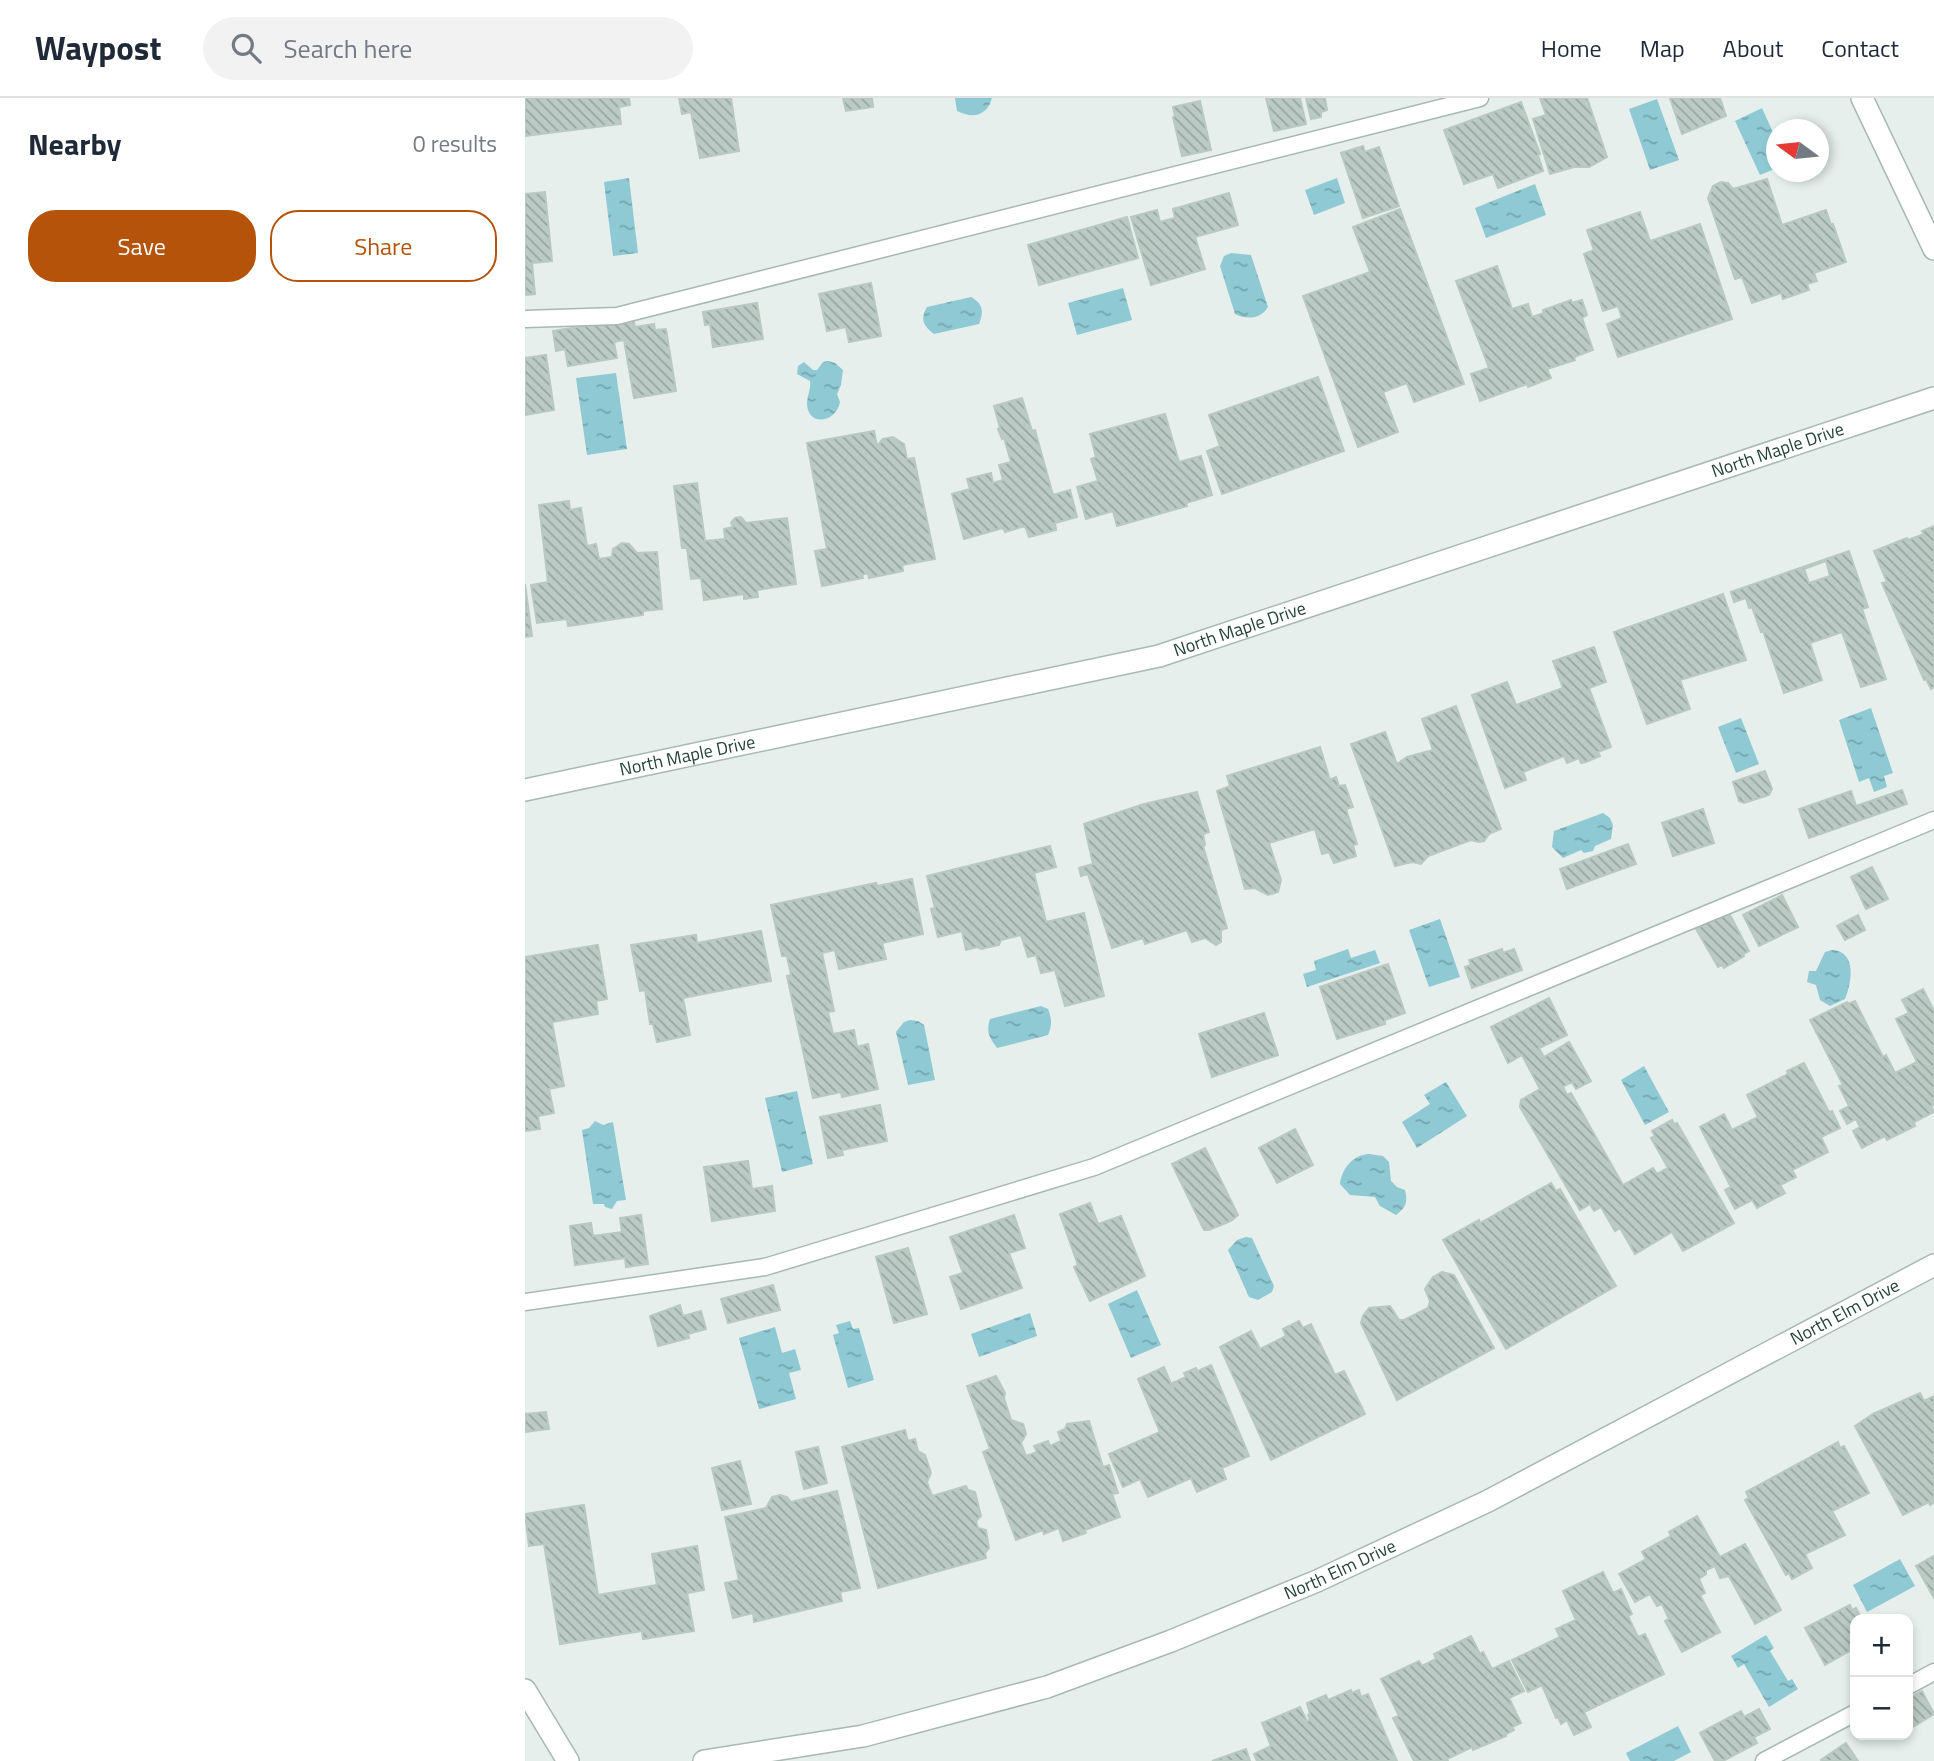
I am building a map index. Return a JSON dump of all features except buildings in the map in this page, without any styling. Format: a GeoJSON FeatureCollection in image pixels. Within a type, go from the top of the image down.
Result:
{"type":"FeatureCollection","features":[{"type":"Feature","properties":{"kind":"street"},"geometry":{"type":"LineString","coordinates":[[1862,98],[1934,248]]}},
{"type":"Feature","properties":{"kind":"street","name":"North Maple Drive"},"geometry":{"type":"LineString","coordinates":[[525,790],[1160,656],[1934,398]]}},
{"type":"Feature","properties":{"kind":"street","name":"North Elm Drive"},"geometry":{"type":"LineString","coordinates":[[704,1761],[863,1736],[1047,1687],[1171,1641],[1317,1581],[1488,1501],[1934,1265]]}},
{"type":"Feature","properties":{"kind":"street"},"geometry":{"type":"LineString","coordinates":[[525,1690],[568,1761]]}},
{"type":"Feature","properties":{"kind":"lane"},"geometry":{"type":"LineString","coordinates":[[525,319],[617,316],[1481,98]]}},
{"type":"Feature","properties":{"kind":"lane"},"geometry":{"type":"LineString","coordinates":[[525,1302],[765,1267],[1094,1167],[1934,820]]}},
{"type":"Feature","properties":{"kind":"lane"},"geometry":{"type":"LineString","coordinates":[[1913,1683],[1934,1672]]}},
{"type":"Feature","properties":{"kind":"lane"},"geometry":{"type":"LineString","coordinates":[[1764,1761],[1850,1716]]}},
{"type":"Feature","properties":{"kind":"water"},"geometry":{"type":"Polygon","coordinates":[[[955,98],[992,98],[983,112],[969,115],[957,111],[955,98]]]}},
{"type":"Feature","properties":{"kind":"water"},"geometry":{"type":"Polygon","coordinates":[[[1657,99],[1679,160],[1650,170],[1629,109],[1657,99]]]}},
{"type":"Feature","properties":{"kind":"water"},"geometry":{"type":"Polygon","coordinates":[[[1762,108],[1767,119],[1766,173],[1760,175],[1735,121],[1762,108]]]}},
{"type":"Feature","properties":{"kind":"water"},"geometry":{"type":"Polygon","coordinates":[[[629,178],[638,253],[613,256],[604,182],[629,178]]]}},
{"type":"Feature","properties":{"kind":"water"},"geometry":{"type":"Polygon","coordinates":[[[1337,178],[1345,203],[1314,215],[1305,190],[1337,178]]]}},
{"type":"Feature","properties":{"kind":"water"},"geometry":{"type":"Polygon","coordinates":[[[1535,184],[1546,215],[1486,238],[1475,208],[1535,184]]]}},
{"type":"Feature","properties":{"kind":"water"},"geometry":{"type":"Polygon","coordinates":[[[1231,253],[1251,255],[1268,307],[1258,316],[1249,318],[1235,314],[1220,266],[1224,256],[1231,253]]]}},
{"type":"Feature","properties":{"kind":"water"},"geometry":{"type":"Polygon","coordinates":[[[1123,288],[1132,320],[1077,335],[1068,303],[1123,288]]]}},
{"type":"Feature","properties":{"kind":"water"},"geometry":{"type":"Polygon","coordinates":[[[971,297],[981,308],[979,324],[934,334],[925,325],[923,319],[927,307],[971,297]]]}},
{"type":"Feature","properties":{"kind":"water"},"geometry":{"type":"Polygon","coordinates":[[[828,361],[843,370],[837,394],[840,402],[833,414],[822,420],[812,416],[809,411],[807,404],[810,381],[797,374],[798,366],[804,362],[817,370],[823,362],[828,361]]]}},
{"type":"Feature","properties":{"kind":"water"},"geometry":{"type":"Polygon","coordinates":[[[616,373],[627,449],[587,455],[576,378],[616,373]]]}},
{"type":"Feature","properties":{"kind":"water"},"geometry":{"type":"Polygon","coordinates":[[[1871,708],[1893,773],[1884,776],[1887,787],[1874,792],[1869,778],[1859,782],[1839,720],[1871,708]]]}},
{"type":"Feature","properties":{"kind":"water"},"geometry":{"type":"Polygon","coordinates":[[[1741,718],[1759,764],[1736,773],[1718,727],[1741,718]]]}},
{"type":"Feature","properties":{"kind":"water"},"geometry":{"type":"Polygon","coordinates":[[[1603,813],[1610,818],[1613,825],[1611,839],[1595,846],[1593,851],[1584,853],[1581,850],[1563,858],[1552,847],[1554,831],[1603,813]]]}},
{"type":"Feature","properties":{"kind":"water"},"geometry":{"type":"Polygon","coordinates":[[[1440,919],[1460,977],[1429,987],[1409,930],[1440,919]]]}},
{"type":"Feature","properties":{"kind":"water"},"geometry":{"type":"Polygon","coordinates":[[[1348,949],[1351,958],[1375,950],[1380,963],[1307,987],[1303,974],[1316,970],[1314,961],[1348,949]]]}},
{"type":"Feature","properties":{"kind":"water"},"geometry":{"type":"Polygon","coordinates":[[[1832,950],[1846,956],[1851,977],[1845,999],[1830,1006],[1820,1000],[1816,985],[1807,982],[1809,971],[1816,971],[1825,952],[1832,950]]]}},
{"type":"Feature","properties":{"kind":"water"},"geometry":{"type":"Polygon","coordinates":[[[1041,1006],[1048,1009],[1050,1016],[1048,1035],[997,1048],[989,1034],[990,1019],[1041,1006]]]}},
{"type":"Feature","properties":{"kind":"water"},"geometry":{"type":"Polygon","coordinates":[[[910,1020],[924,1025],[935,1080],[908,1085],[896,1032],[904,1022],[910,1020]]]}},
{"type":"Feature","properties":{"kind":"water"},"geometry":{"type":"Polygon","coordinates":[[[1644,1066],[1669,1112],[1645,1125],[1621,1080],[1644,1066]]]}},
{"type":"Feature","properties":{"kind":"water"},"geometry":{"type":"Polygon","coordinates":[[[1446,1082],[1467,1116],[1417,1148],[1402,1122],[1430,1104],[1424,1095],[1446,1082]]]}},
{"type":"Feature","properties":{"kind":"water"},"geometry":{"type":"Polygon","coordinates":[[[797,1091],[813,1164],[782,1172],[765,1098],[797,1091]]]}},
{"type":"Feature","properties":{"kind":"water"},"geometry":{"type":"Polygon","coordinates":[[[595,1121],[603,1125],[613,1122],[626,1200],[617,1201],[612,1209],[604,1204],[593,1204],[582,1130],[589,1128],[595,1121]]]}},
{"type":"Feature","properties":{"kind":"water"},"geometry":{"type":"Polygon","coordinates":[[[1369,1154],[1383,1156],[1389,1162],[1391,1181],[1405,1190],[1405,1204],[1396,1215],[1380,1206],[1375,1197],[1350,1195],[1340,1184],[1349,1163],[1369,1154]]]}},
{"type":"Feature","properties":{"kind":"water"},"geometry":{"type":"Polygon","coordinates":[[[1252,1238],[1274,1286],[1272,1292],[1258,1300],[1249,1297],[1228,1250],[1237,1240],[1252,1238]]]}},
{"type":"Feature","properties":{"kind":"water"},"geometry":{"type":"Polygon","coordinates":[[[1137,1290],[1161,1345],[1131,1358],[1108,1304],[1137,1290]]]}},
{"type":"Feature","properties":{"kind":"water"},"geometry":{"type":"Polygon","coordinates":[[[1030,1313],[1037,1336],[979,1357],[971,1334],[1030,1313]]]}},
{"type":"Feature","properties":{"kind":"water"},"geometry":{"type":"Polygon","coordinates":[[[850,1321],[853,1329],[859,1328],[874,1380],[848,1388],[833,1335],[839,1333],[836,1325],[850,1321]]]}},
{"type":"Feature","properties":{"kind":"water"},"geometry":{"type":"Polygon","coordinates":[[[775,1327],[782,1353],[795,1349],[801,1370],[789,1373],[796,1399],[759,1409],[739,1338],[775,1327]]]}},
{"type":"Feature","properties":{"kind":"water"},"geometry":{"type":"Polygon","coordinates":[[[1900,1559],[1915,1586],[1867,1612],[1853,1585],[1900,1559]]]}},
{"type":"Feature","properties":{"kind":"water"},"geometry":{"type":"Polygon","coordinates":[[[1766,1635],[1774,1648],[1770,1651],[1788,1681],[1792,1679],[1798,1689],[1769,1707],[1744,1664],[1738,1668],[1731,1656],[1766,1635]]]}},
{"type":"Feature","properties":{"kind":"water"},"geometry":{"type":"Polygon","coordinates":[[[1678,1726],[1691,1752],[1674,1761],[1630,1761],[1626,1753],[1678,1726]]]}}]}
